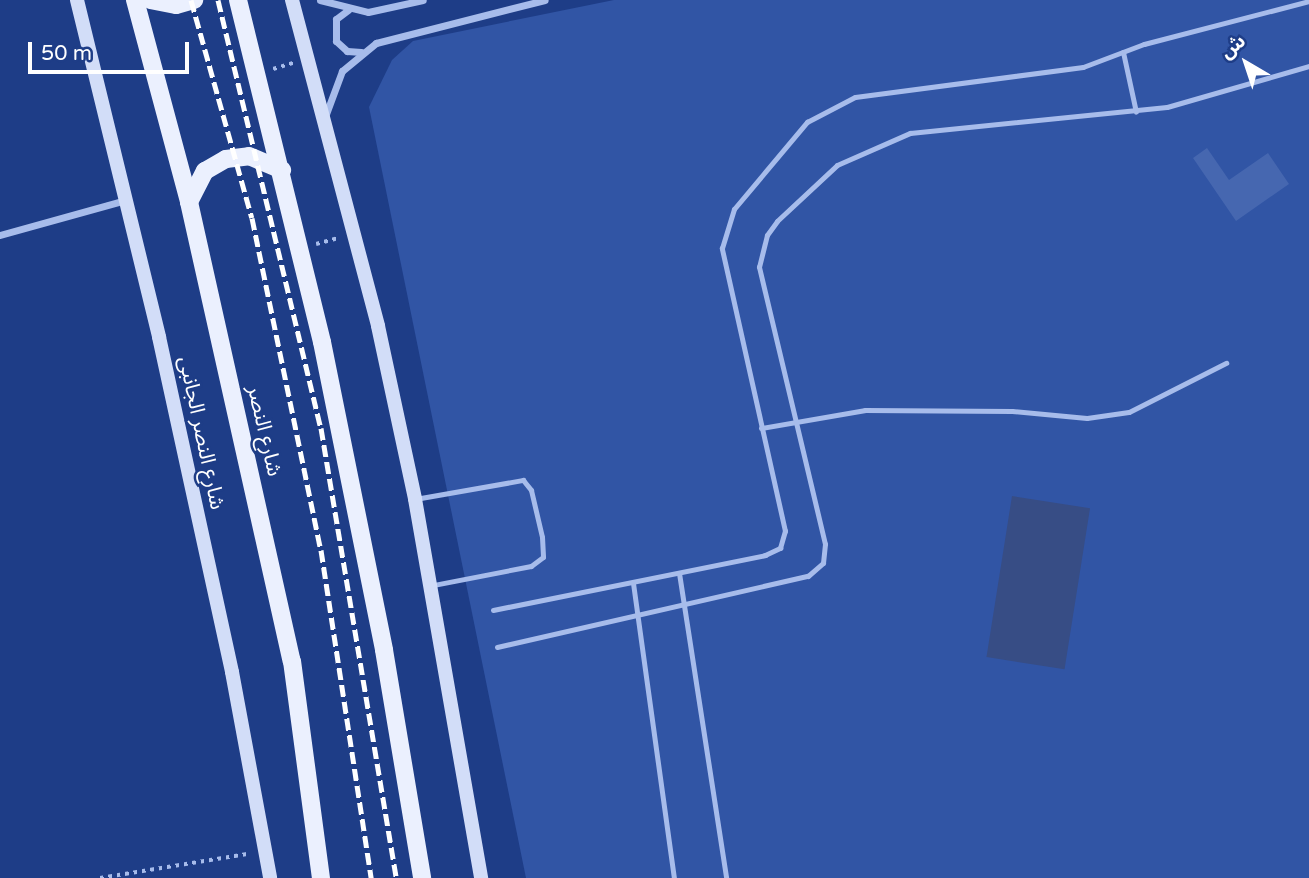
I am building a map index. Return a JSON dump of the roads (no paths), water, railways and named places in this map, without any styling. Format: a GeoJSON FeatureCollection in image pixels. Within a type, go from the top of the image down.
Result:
{"type":"FeatureCollection","features":[{"type":"Feature","properties":{"kind":"main road","name":"شارع النصر"},"geometry":{"type":"LineString","coordinates":[[135,0],[189,202],[292,661],[321,878]]}},
{"type":"Feature","properties":{"kind":"main road"},"geometry":{"type":"LineString","coordinates":[[150,0],[176,5],[194,0]]}},
{"type":"Feature","properties":{"kind":"main road"},"geometry":{"type":"LineString","coordinates":[[238,0],[300,247],[383,650],[422,878]]}},
{"type":"Feature","properties":{"kind":"main road"},"geometry":{"type":"LineString","coordinates":[[189,202],[205,171],[226,159],[249,156],[282,170]]}},
{"type":"Feature","properties":{"kind":"street","name":"شارع النصر الجانبى"},"geometry":{"type":"LineString","coordinates":[[77,0],[126,200],[232,672],[270,878]]}},
{"type":"Feature","properties":{"kind":"street"},"geometry":{"type":"LineString","coordinates":[[292,0],[354,235],[415,499],[433,585],[481,878]]}},
{"type":"Feature","properties":{"kind":"street"},"geometry":{"type":"LineString","coordinates":[[320,0],[348,10],[368,12],[423,0]]}},
{"type":"Feature","properties":{"kind":"street"},"geometry":{"type":"LineString","coordinates":[[324,122],[329,95],[342,71],[361,52],[407,33],[545,0]]}},
{"type":"Feature","properties":{"kind":"street"},"geometry":{"type":"LineString","coordinates":[[348,10],[334,26],[336,41],[347,51],[361,52]]}},
{"type":"Feature","properties":{"kind":"street"},"geometry":{"type":"LineString","coordinates":[[0,235],[126,200]]}},
{"type":"Feature","properties":{"kind":"lane"},"geometry":{"type":"LineString","coordinates":[[493,610],[765,555],[780,548],[785,531],[722,248],[734,209],[788,141],[819,114],[855,97],[1083,67],[1123,52],[1309,1]]}},
{"type":"Feature","properties":{"kind":"lane"},"geometry":{"type":"LineString","coordinates":[[1123,52],[1136,112]]}},
{"type":"Feature","properties":{"kind":"lane"},"geometry":{"type":"LineString","coordinates":[[498,646],[808,576],[822,563],[825,544],[759,267],[767,235],[798,200],[860,151],[910,133],[1136,112],[1198,100],[1309,66]]}},
{"type":"Feature","properties":{"kind":"lane"},"geometry":{"type":"LineString","coordinates":[[761,428],[865,410],[1012,411],[1087,418],[1129,412],[1226,363]]}},
{"type":"Feature","properties":{"kind":"lane"},"geometry":{"type":"LineString","coordinates":[[415,499],[523,480],[531,490],[542,537],[543,557],[531,566],[433,585]]}},
{"type":"Feature","properties":{"kind":"lane"},"geometry":{"type":"LineString","coordinates":[[679,573],[726,878]]}},
{"type":"Feature","properties":{"kind":"lane"},"geometry":{"type":"LineString","coordinates":[[633,583],[674,878]]}},
{"type":"Feature","properties":{"kind":"railway"},"geometry":{"type":"LineString","coordinates":[[191,0],[252,218],[321,550],[371,878]]}},
{"type":"Feature","properties":{"kind":"railway"},"geometry":{"type":"LineString","coordinates":[[218,0],[321,428],[396,878]]}}]}
